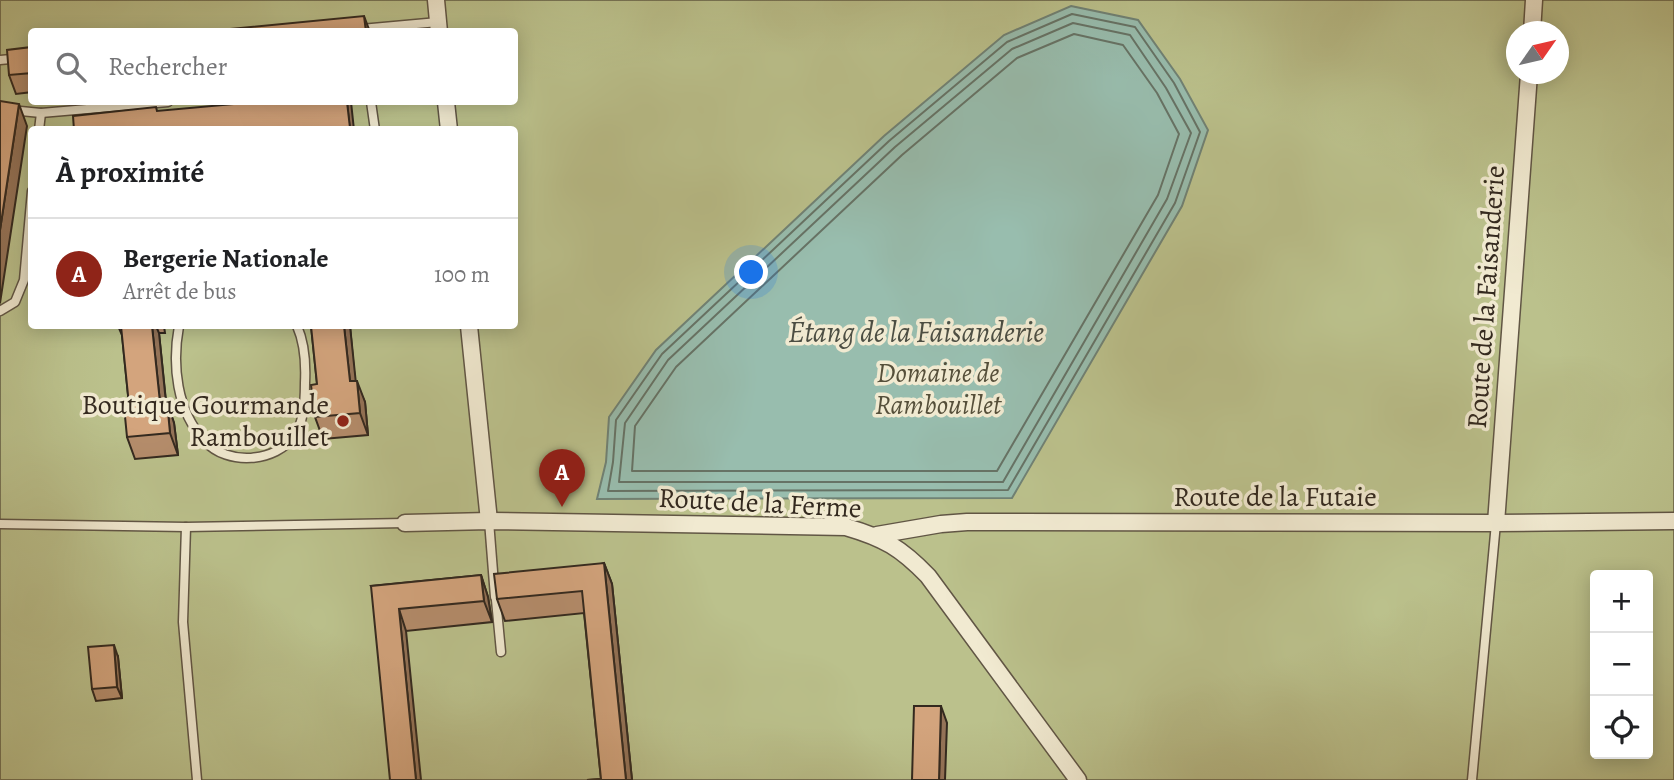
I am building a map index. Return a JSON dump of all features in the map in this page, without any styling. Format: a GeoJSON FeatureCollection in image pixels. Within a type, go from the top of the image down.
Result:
{"type":"FeatureCollection","features":[{"type":"Feature","properties":{"kind":"street"},"geometry":{"type":"LineString","coordinates":[[436,0],[438,27]]}},
{"type":"Feature","properties":{"kind":"street"},"geometry":{"type":"LineString","coordinates":[[1533,21],[1534,0]]}},
{"type":"Feature","properties":{"kind":"street","name":"Route de la Faisanderie"},"geometry":{"type":"LineString","coordinates":[[1496,523],[1528,84]]}},
{"type":"Feature","properties":{"kind":"street"},"geometry":{"type":"LineString","coordinates":[[446,105],[449,126]]}},
{"type":"Feature","properties":{"kind":"street"},"geometry":{"type":"LineString","coordinates":[[469,329],[489,521]]}},
{"type":"Feature","properties":{"kind":"street","name":"Route de la Ferme"},"geometry":{"type":"LineString","coordinates":[[405,523],[489,521],[846,527],[877,536],[907,554],[928,576],[1079,780]]}},
{"type":"Feature","properties":{"kind":"street","name":"Route de la Futaie"},"geometry":{"type":"LineString","coordinates":[[877,536],[941,524],[967,523],[1674,521]]}},
{"type":"Feature","properties":{"kind":"lane"},"geometry":{"type":"LineString","coordinates":[[398,28],[438,27]]}},
{"type":"Feature","properties":{"kind":"lane"},"geometry":{"type":"LineString","coordinates":[[0,60],[28,57]]}},
{"type":"Feature","properties":{"kind":"lane"},"geometry":{"type":"LineString","coordinates":[[0,109],[41,113],[133,105]]}},
{"type":"Feature","properties":{"kind":"lane"},"geometry":{"type":"LineString","coordinates":[[371,105],[374,126]]}},
{"type":"Feature","properties":{"kind":"lane"},"geometry":{"type":"LineString","coordinates":[[39,126],[41,113]]}},
{"type":"Feature","properties":{"kind":"lane"},"geometry":{"type":"LineString","coordinates":[[0,311],[15,302],[24,279],[28,235]]}},
{"type":"Feature","properties":{"kind":"lane"},"geometry":{"type":"LineString","coordinates":[[179,329],[175,361],[177,382],[188,415],[205,443],[216,450],[238,457],[262,457],[279,450],[295,435],[301,418],[306,368],[299,329]]}},
{"type":"Feature","properties":{"kind":"lane"},"geometry":{"type":"LineString","coordinates":[[489,521],[501,652]]}},
{"type":"Feature","properties":{"kind":"lane"},"geometry":{"type":"LineString","coordinates":[[0,524],[186,527],[405,523]]}},
{"type":"Feature","properties":{"kind":"lane"},"geometry":{"type":"LineString","coordinates":[[1472,780],[1496,523]]}},
{"type":"Feature","properties":{"kind":"lane"},"geometry":{"type":"LineString","coordinates":[[186,527],[183,622],[197,780]]}},
{"type":"Feature","properties":{"kind":"green space","name":"Domaine de Rambouillet"},"geometry":{"type":"Polygon","coordinates":[[[0,0],[1674,0],[1674,780],[0,780],[0,0]]]}},
{"type":"Feature","properties":{"kind":"water","name":"Étang de la Faisanderie"},"geometry":{"type":"Polygon","coordinates":[[[1071,6],[1138,20],[1180,79],[1208,130],[1182,206],[1012,498],[597,499],[606,462],[609,417],[656,350],[884,136],[1004,35],[1071,6]]]}},
{"type":"Feature","properties":{"kind":"building"},"geometry":{"type":"Polygon","coordinates":[[[364,16],[366,28],[240,28],[364,16]]]}},
{"type":"Feature","properties":{"kind":"building"},"geometry":{"type":"Polygon","coordinates":[[[28,47],[28,73],[9,75],[7,50],[28,47]]]}},
{"type":"Feature","properties":{"kind":"building"},"geometry":{"type":"Polygon","coordinates":[[[0,101],[19,104],[0,230],[0,101]]]}},
{"type":"Feature","properties":{"kind":"building"},"geometry":{"type":"Polygon","coordinates":[[[223,105],[347,105],[350,126],[74,126],[73,116],[156,107],[157,111],[223,105]]]}},
{"type":"Feature","properties":{"kind":"building"},"geometry":{"type":"Polygon","coordinates":[[[121,329],[152,329],[160,402],[167,401],[170,433],[127,437],[124,406],[129,405],[121,329]]]}},
{"type":"Feature","properties":{"kind":"building"},"geometry":{"type":"Polygon","coordinates":[[[311,329],[344,329],[350,381],[357,381],[360,413],[315,417],[311,385],[317,384],[311,329]]]}},
{"type":"Feature","properties":{"kind":"building"},"geometry":{"type":"Polygon","coordinates":[[[604,563],[626,780],[587,780],[601,779],[582,591],[497,599],[494,574],[604,563]]]}},
{"type":"Feature","properties":{"kind":"building"},"geometry":{"type":"Polygon","coordinates":[[[481,575],[484,601],[399,609],[416,780],[390,780],[371,586],[481,575]]]}},
{"type":"Feature","properties":{"kind":"building"},"geometry":{"type":"Polygon","coordinates":[[[114,645],[117,687],[92,689],[88,647],[114,645]]]}},
{"type":"Feature","properties":{"kind":"building"},"geometry":{"type":"Polygon","coordinates":[[[914,706],[941,706],[939,780],[912,780],[914,706]]]}},
{"type":"Feature","properties":{"kind":"place","name":"Boutique Gourmande Rambouillet"},"geometry":{"type":"Point","coordinates":[343,421]}},
{"type":"Feature","properties":{"kind":"place","name":"Bergerie Nationale"},"geometry":{"type":"Point","coordinates":[562,507]}}]}
